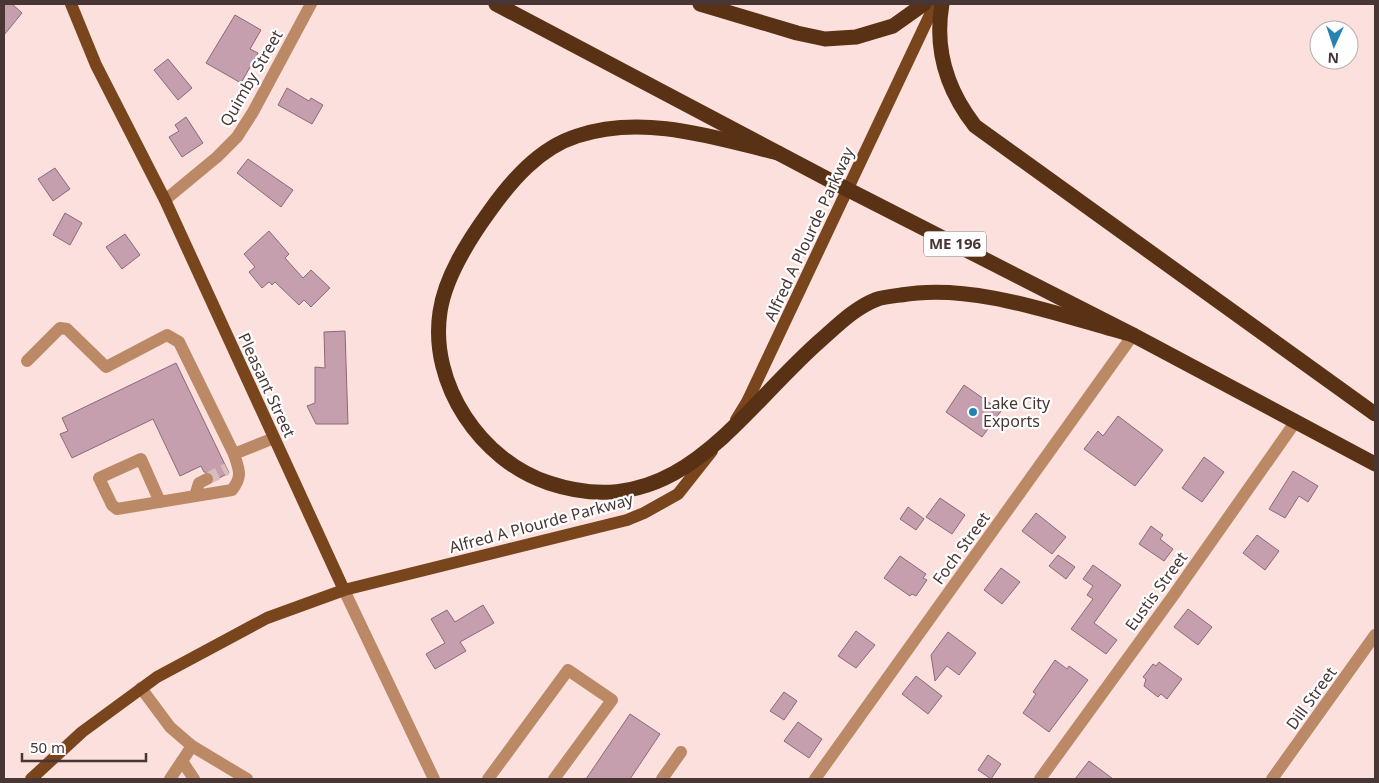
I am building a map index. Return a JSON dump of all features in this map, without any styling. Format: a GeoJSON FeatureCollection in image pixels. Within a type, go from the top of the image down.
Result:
{"type":"FeatureCollection","features":[{"type":"Feature","properties":{"kind":"highway","name":"ME 196"},"geometry":{"type":"LineString","coordinates":[[496,4],[778,153],[1133,335],[1375,464]]}},
{"type":"Feature","properties":{"kind":"highway"},"geometry":{"type":"LineString","coordinates":[[700,4],[797,33],[825,39],[856,37],[893,26],[924,4]]}},
{"type":"Feature","properties":{"kind":"highway"},"geometry":{"type":"LineString","coordinates":[[942,4],[939,18],[941,54],[959,105],[975,126],[1090,211],[1375,414]]}},
{"type":"Feature","properties":{"kind":"highway"},"geometry":{"type":"LineString","coordinates":[[778,153],[684,130],[633,126],[604,128],[574,136],[553,147],[515,176],[475,231],[451,276],[440,311],[441,356],[446,374],[464,416],[490,448],[512,465],[536,478],[576,490],[603,492],[630,489],[657,482],[682,471],[704,455],[796,361],[847,316],[875,299],[925,290],[978,295],[1133,335]]}},
{"type":"Feature","properties":{"kind":"main road","name":"Pleasant Street"},"geometry":{"type":"LineString","coordinates":[[71,4],[96,65],[165,200],[344,590]]}},
{"type":"Feature","properties":{"kind":"main road","name":"Alfred A Plourde Parkway"},"geometry":{"type":"LineString","coordinates":[[31,779],[82,732],[141,688],[179,664],[268,618],[344,590],[573,534],[644,513],[678,494],[723,437],[747,402],[935,4]]}},
{"type":"Feature","properties":{"kind":"street","name":"Quimby Street"},"geometry":{"type":"LineString","coordinates":[[165,200],[217,157],[237,137],[253,112],[311,4]]}},
{"type":"Feature","properties":{"kind":"street"},"geometry":{"type":"LineString","coordinates":[[27,361],[60,328],[67,329],[106,367],[167,335],[179,342],[233,462],[241,473],[240,481],[232,490],[160,502],[117,508],[112,505],[99,478],[141,459],[160,502]]}},
{"type":"Feature","properties":{"kind":"street","name":"Foch Street"},"geometry":{"type":"LineString","coordinates":[[815,779],[1133,335]]}},
{"type":"Feature","properties":{"kind":"street","name":"Eustis Street"},"geometry":{"type":"LineString","coordinates":[[1040,779],[1173,596],[1296,421]]}},
{"type":"Feature","properties":{"kind":"street"},"geometry":{"type":"LineString","coordinates":[[233,462],[274,438]]}},
{"type":"Feature","properties":{"kind":"street"},"geometry":{"type":"LineString","coordinates":[[195,496],[198,483],[207,479]]}},
{"type":"Feature","properties":{"kind":"street","name":"Pleasant Street"},"geometry":{"type":"LineString","coordinates":[[344,590],[428,777]]}},
{"type":"Feature","properties":{"kind":"street","name":"Dill Street"},"geometry":{"type":"LineString","coordinates":[[1272,779],[1375,635]]}},
{"type":"Feature","properties":{"kind":"street"},"geometry":{"type":"LineString","coordinates":[[488,779],[568,670],[612,700],[554,779]]}},
{"type":"Feature","properties":{"kind":"street"},"geometry":{"type":"LineString","coordinates":[[141,688],[170,727],[192,746],[247,779]]}},
{"type":"Feature","properties":{"kind":"street"},"geometry":{"type":"LineString","coordinates":[[170,779],[192,746]]}},
{"type":"Feature","properties":{"kind":"street"},"geometry":{"type":"LineString","coordinates":[[662,779],[681,752]]}},
{"type":"Feature","properties":{"kind":"street"},"geometry":{"type":"LineString","coordinates":[[182,761],[194,779]]}},
{"type":"Feature","properties":{"kind":"building"},"geometry":{"type":"Polygon","coordinates":[[[4,4],[12,4],[22,13],[4,35],[4,4]]]}},
{"type":"Feature","properties":{"kind":"building"},"geometry":{"type":"Polygon","coordinates":[[[235,15],[261,30],[250,49],[258,53],[241,83],[206,63],[235,15]]]}},
{"type":"Feature","properties":{"kind":"building"},"geometry":{"type":"Polygon","coordinates":[[[168,59],[192,88],[178,100],[154,70],[168,59]]]}},
{"type":"Feature","properties":{"kind":"building"},"geometry":{"type":"Polygon","coordinates":[[[287,88],[309,101],[311,98],[323,105],[312,124],[278,105],[287,88]]]}},
{"type":"Feature","properties":{"kind":"building"},"geometry":{"type":"Polygon","coordinates":[[[186,117],[203,143],[182,157],[169,137],[179,131],[175,125],[186,117]]]}},
{"type":"Feature","properties":{"kind":"building"},"geometry":{"type":"Polygon","coordinates":[[[248,159],[293,190],[281,207],[237,173],[248,159]]]}},
{"type":"Feature","properties":{"kind":"building"},"geometry":{"type":"Polygon","coordinates":[[[55,168],[70,189],[53,201],[38,179],[55,168]]]}},
{"type":"Feature","properties":{"kind":"building"},"geometry":{"type":"Polygon","coordinates":[[[65,213],[82,223],[70,245],[53,235],[65,213]]]}},
{"type":"Feature","properties":{"kind":"building"},"geometry":{"type":"Polygon","coordinates":[[[269,231],[289,254],[285,258],[303,278],[311,270],[330,288],[311,307],[304,300],[299,305],[275,282],[272,285],[269,282],[262,288],[249,272],[255,267],[244,254],[269,231]]]}},
{"type":"Feature","properties":{"kind":"building"},"geometry":{"type":"Polygon","coordinates":[[[125,234],[140,255],[122,269],[106,247],[125,234]]]}},
{"type":"Feature","properties":{"kind":"building"},"geometry":{"type":"Polygon","coordinates":[[[345,331],[348,424],[316,424],[307,406],[315,403],[315,367],[325,368],[324,332],[345,331]]]}},
{"type":"Feature","properties":{"kind":"building"},"geometry":{"type":"Polygon","coordinates":[[[176,363],[229,473],[215,480],[212,473],[204,472],[201,466],[180,476],[153,419],[72,458],[60,434],[68,431],[62,418],[176,363]]]}},
{"type":"Feature","properties":{"kind":"building","name":"Lake City Exports"},"geometry":{"type":"Polygon","coordinates":[[[964,385],[1001,411],[982,437],[946,412],[964,385]]]}},
{"type":"Feature","properties":{"kind":"building"},"geometry":{"type":"Polygon","coordinates":[[[1118,416],[1163,450],[1135,486],[1084,449],[1098,431],[1103,436],[1118,416]]]}},
{"type":"Feature","properties":{"kind":"building"},"geometry":{"type":"Polygon","coordinates":[[[1204,457],[1224,472],[1202,502],[1182,488],[1204,457]]]}},
{"type":"Feature","properties":{"kind":"building"},"geometry":{"type":"Polygon","coordinates":[[[1293,471],[1318,486],[1308,502],[1299,496],[1285,518],[1269,509],[1293,471]]]}},
{"type":"Feature","properties":{"kind":"building"},"geometry":{"type":"Polygon","coordinates":[[[940,498],[965,515],[952,534],[926,517],[940,498]]]}},
{"type":"Feature","properties":{"kind":"building"},"geometry":{"type":"Polygon","coordinates":[[[908,507],[924,519],[916,530],[900,519],[908,507]]]}},
{"type":"Feature","properties":{"kind":"building"},"geometry":{"type":"Polygon","coordinates":[[[1036,513],[1066,537],[1052,554],[1022,531],[1036,513]]]}},
{"type":"Feature","properties":{"kind":"building"},"geometry":{"type":"Polygon","coordinates":[[[1151,526],[1163,535],[1160,539],[1173,549],[1164,561],[1139,544],[1151,526]]]}},
{"type":"Feature","properties":{"kind":"building"},"geometry":{"type":"Polygon","coordinates":[[[1257,535],[1279,551],[1265,570],[1243,553],[1257,535]]]}},
{"type":"Feature","properties":{"kind":"building"},"geometry":{"type":"Polygon","coordinates":[[[1058,555],[1075,567],[1066,579],[1049,566],[1058,555]]]}},
{"type":"Feature","properties":{"kind":"building"},"geometry":{"type":"Polygon","coordinates":[[[900,556],[926,574],[923,578],[927,580],[916,596],[912,594],[910,596],[884,578],[900,556]]]}},
{"type":"Feature","properties":{"kind":"building"},"geometry":{"type":"Polygon","coordinates":[[[1093,565],[1121,585],[1094,623],[1117,640],[1106,654],[1071,629],[1093,599],[1087,595],[1093,586],[1083,579],[1093,565]]]}},
{"type":"Feature","properties":{"kind":"building"},"geometry":{"type":"Polygon","coordinates":[[[1001,568],[1020,582],[1002,604],[984,590],[1001,568]]]}},
{"type":"Feature","properties":{"kind":"building"},"geometry":{"type":"Polygon","coordinates":[[[483,605],[494,623],[460,642],[466,651],[435,669],[426,654],[445,643],[431,619],[447,610],[455,622],[483,605]]]}},
{"type":"Feature","properties":{"kind":"building"},"geometry":{"type":"Polygon","coordinates":[[[1188,609],[1212,627],[1198,645],[1174,627],[1188,609]]]}},
{"type":"Feature","properties":{"kind":"building"},"geometry":{"type":"Polygon","coordinates":[[[856,631],[875,645],[856,668],[838,656],[856,631]]]}},
{"type":"Feature","properties":{"kind":"building"},"geometry":{"type":"Polygon","coordinates":[[[948,632],[976,653],[959,675],[947,666],[935,681],[931,655],[948,632]]]}},
{"type":"Feature","properties":{"kind":"building"},"geometry":{"type":"Polygon","coordinates":[[[1055,660],[1067,669],[1069,666],[1088,680],[1049,732],[1023,713],[1036,694],[1033,692],[1055,660]]]}},
{"type":"Feature","properties":{"kind":"building"},"geometry":{"type":"Polygon","coordinates":[[[1159,662],[1182,679],[1167,699],[1161,694],[1158,697],[1144,686],[1146,679],[1143,677],[1153,664],[1156,666],[1159,662]]]}},
{"type":"Feature","properties":{"kind":"building"},"geometry":{"type":"Polygon","coordinates":[[[916,676],[942,696],[928,714],[902,694],[916,676]]]}},
{"type":"Feature","properties":{"kind":"building"},"geometry":{"type":"Polygon","coordinates":[[[784,692],[797,701],[784,720],[770,711],[784,692]]]}},
{"type":"Feature","properties":{"kind":"building"},"geometry":{"type":"Polygon","coordinates":[[[630,714],[660,734],[630,779],[586,779],[630,714]]]}},
{"type":"Feature","properties":{"kind":"building"},"geometry":{"type":"Polygon","coordinates":[[[798,722],[822,739],[809,758],[784,741],[798,722]]]}},
{"type":"Feature","properties":{"kind":"building"},"geometry":{"type":"Polygon","coordinates":[[[988,755],[1001,764],[991,779],[978,770],[988,755]]]}},
{"type":"Feature","properties":{"kind":"building"},"geometry":{"type":"Polygon","coordinates":[[[1089,761],[1113,779],[1075,779],[1089,761]]]}},
{"type":"Feature","properties":{"kind":"tunnel"},"geometry":{"type":"LineString","coordinates":[[207,479],[227,469]]}},
{"type":"Feature","properties":{"kind":"place","name":"Lake City Exports"},"geometry":{"type":"Point","coordinates":[973,412]}}]}
